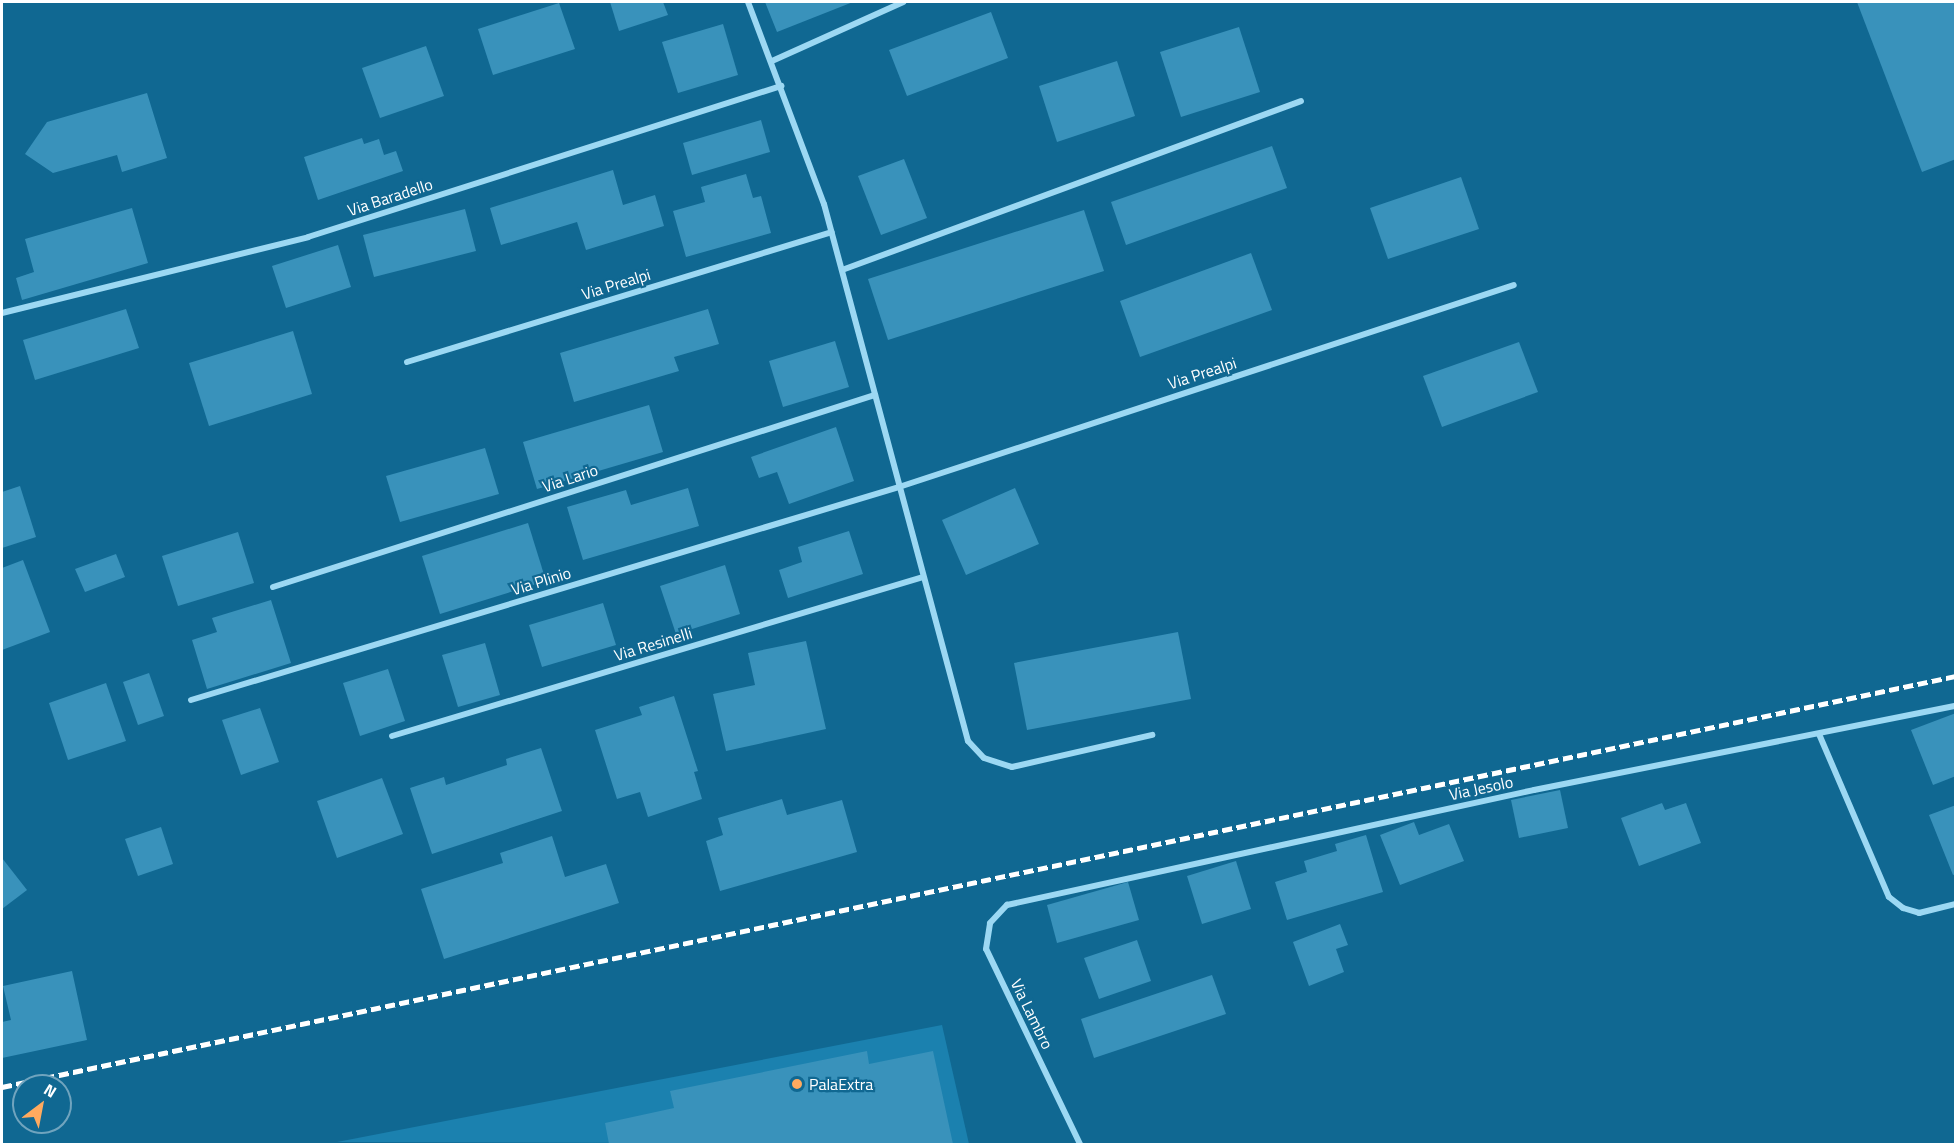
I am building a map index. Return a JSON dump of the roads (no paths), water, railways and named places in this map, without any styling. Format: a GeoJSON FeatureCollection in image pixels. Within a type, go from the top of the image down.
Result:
{"type":"FeatureCollection","features":[{"type":"Feature","properties":{"kind":"street"},"geometry":{"type":"LineString","coordinates":[[748,2],[782,86],[832,232],[922,577],[968,741],[984,758],[1012,767],[1152,735]]}},
{"type":"Feature","properties":{"kind":"street"},"geometry":{"type":"LineString","coordinates":[[772,61],[903,2]]}},
{"type":"Feature","properties":{"kind":"street","name":"Via Baradello"},"geometry":{"type":"LineString","coordinates":[[2,313],[308,237],[782,86]]}},
{"type":"Feature","properties":{"kind":"street"},"geometry":{"type":"LineString","coordinates":[[842,270],[1301,101]]}},
{"type":"Feature","properties":{"kind":"street","name":"Via Prealpi"},"geometry":{"type":"LineString","coordinates":[[407,362],[832,232]]}},
{"type":"Feature","properties":{"kind":"street","name":"Via Prealpi"},"geometry":{"type":"LineString","coordinates":[[899,487],[1514,285]]}},
{"type":"Feature","properties":{"kind":"street","name":"Via Lario"},"geometry":{"type":"LineString","coordinates":[[273,587],[875,395]]}},
{"type":"Feature","properties":{"kind":"street","name":"Via Plinio"},"geometry":{"type":"LineString","coordinates":[[191,700],[899,487]]}},
{"type":"Feature","properties":{"kind":"street","name":"Via Resinelli"},"geometry":{"type":"LineString","coordinates":[[392,736],[922,577]]}},
{"type":"Feature","properties":{"kind":"street","name":"Via Jesolo"},"geometry":{"type":"LineString","coordinates":[[1014,902],[1956,706]]}},
{"type":"Feature","properties":{"kind":"street"},"geometry":{"type":"LineString","coordinates":[[1819,734],[1889,897],[1903,908],[1919,913],[1956,904]]}},
{"type":"Feature","properties":{"kind":"street","name":"Via Lambro"},"geometry":{"type":"LineString","coordinates":[[1014,902],[990,923],[986,949],[1080,1144]]}},
{"type":"Feature","properties":{"kind":"railway"},"geometry":{"type":"LineString","coordinates":[[2,1087],[1956,676]]}},
{"type":"Feature","properties":{"kind":"place","name":"PalaExtra"},"geometry":{"type":"Point","coordinates":[797,1084]}}]}
